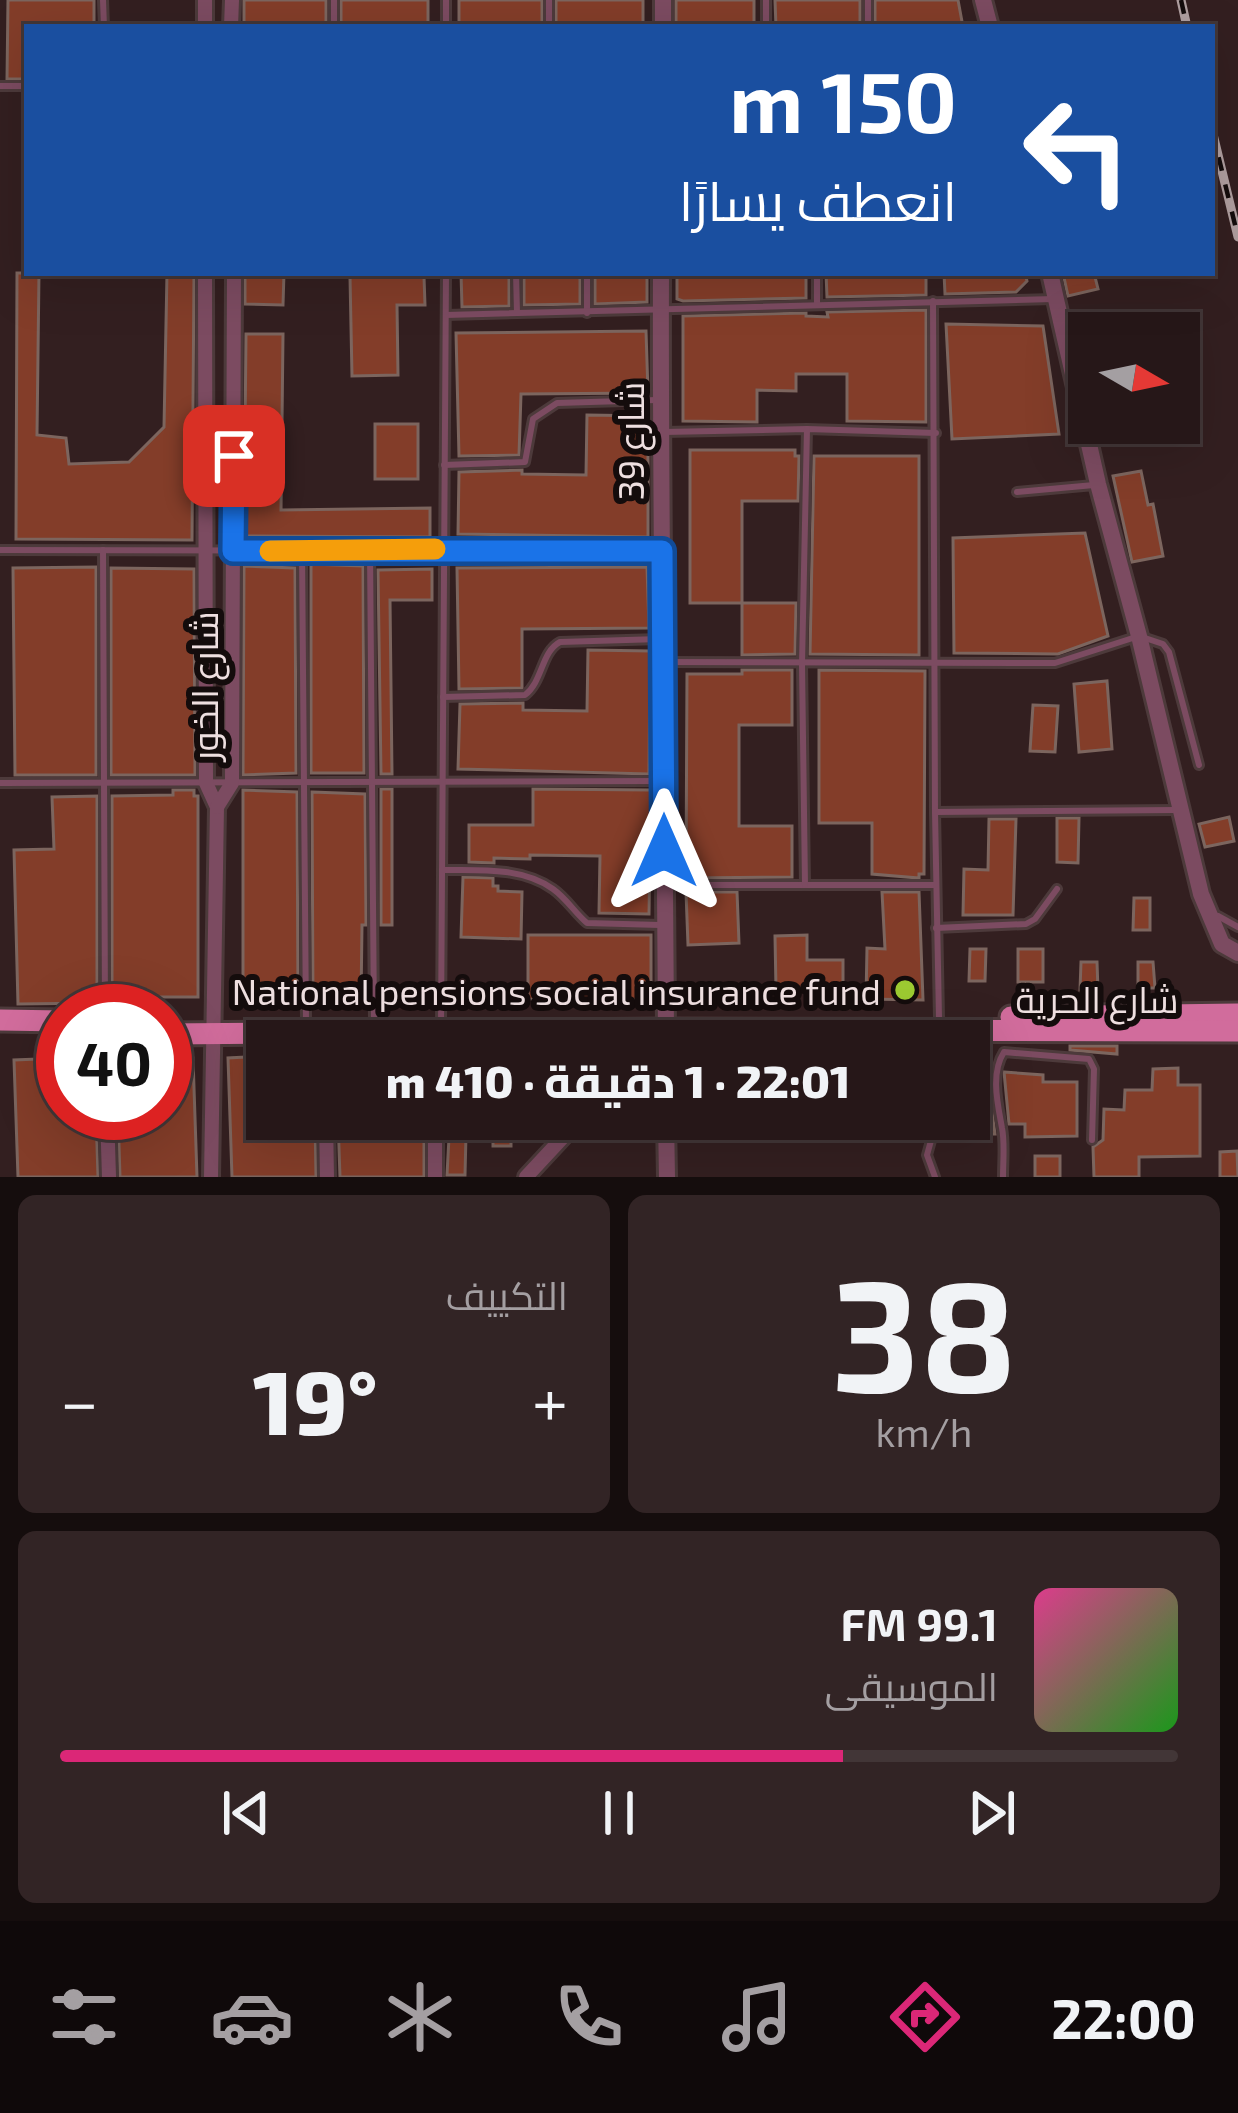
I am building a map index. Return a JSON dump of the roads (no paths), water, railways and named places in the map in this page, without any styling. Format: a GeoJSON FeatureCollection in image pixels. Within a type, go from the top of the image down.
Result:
{"type":"FeatureCollection","features":[{"type":"Feature","properties":{"kind":"main road","name":"شارع الحرية"},"geometry":{"type":"LineString","coordinates":[[990,1028],[1238,1014]]}},
{"type":"Feature","properties":{"kind":"main road"},"geometry":{"type":"LineString","coordinates":[[0,1020],[36,1021]]}},
{"type":"Feature","properties":{"kind":"main road","name":"شارع الحرية"},"geometry":{"type":"LineString","coordinates":[[192,1026],[246,1029]]}},
{"type":"Feature","properties":{"kind":"main road","name":"شارع الحرية"},"geometry":{"type":"LineString","coordinates":[[192,1030],[211,1028]]}},
{"type":"Feature","properties":{"kind":"main road","name":"شارع الحرية"},"geometry":{"type":"LineString","coordinates":[[990,1030],[1238,1031]]}},
{"type":"Feature","properties":{"kind":"main road"},"geometry":{"type":"LineString","coordinates":[[0,1034],[36,1034]]}},
{"type":"Feature","properties":{"kind":"street","name":"شارع الخور"},"geometry":{"type":"LineString","coordinates":[[205,276],[206,782],[217,807],[212,1177]]}},
{"type":"Feature","properties":{"kind":"street","name":"شارع الخور"},"geometry":{"type":"LineString","coordinates":[[217,807],[232,783],[234,276]]}},
{"type":"Feature","properties":{"kind":"street","name":"شارع 39"},"geometry":{"type":"LineString","coordinates":[[662,276],[663,1020]]}},
{"type":"Feature","properties":{"kind":"street"},"geometry":{"type":"LineString","coordinates":[[1051,276],[1097,484],[1201,894],[1222,944],[1238,953]]}},
{"type":"Feature","properties":{"kind":"street"},"geometry":{"type":"LineString","coordinates":[[205,313],[234,313]]}},
{"type":"Feature","properties":{"kind":"street"},"geometry":{"type":"LineString","coordinates":[[108,1140],[109,1177]]}},
{"type":"Feature","properties":{"kind":"street"},"geometry":{"type":"LineString","coordinates":[[326,1140],[327,1177]]}},
{"type":"Feature","properties":{"kind":"street"},"geometry":{"type":"LineString","coordinates":[[435,1140],[435,1177]]}},
{"type":"Feature","properties":{"kind":"street"},"geometry":{"type":"LineString","coordinates":[[526,1177],[560,1140]]}},
{"type":"Feature","properties":{"kind":"street"},"geometry":{"type":"LineString","coordinates":[[666,1140],[667,1177]]}},
{"type":"Feature","properties":{"kind":"lane"},"geometry":{"type":"LineString","coordinates":[[438,1020],[446,276]]}},
{"type":"Feature","properties":{"kind":"lane"},"geometry":{"type":"LineString","coordinates":[[516,276],[517,314]]}},
{"type":"Feature","properties":{"kind":"lane"},"geometry":{"type":"LineString","coordinates":[[587,276],[587,313]]}},
{"type":"Feature","properties":{"kind":"lane"},"geometry":{"type":"LineString","coordinates":[[817,276],[818,303]]}},
{"type":"Feature","properties":{"kind":"lane"},"geometry":{"type":"LineString","coordinates":[[446,314],[1056,299]]}},
{"type":"Feature","properties":{"kind":"lane"},"geometry":{"type":"LineString","coordinates":[[933,301],[936,928],[949,1020]]}},
{"type":"Feature","properties":{"kind":"lane"},"geometry":{"type":"LineString","coordinates":[[444,465],[525,462],[533,419],[557,403],[662,400]]}},
{"type":"Feature","properties":{"kind":"lane"},"geometry":{"type":"LineString","coordinates":[[805,885],[802,664],[807,429]]}},
{"type":"Feature","properties":{"kind":"lane"},"geometry":{"type":"LineString","coordinates":[[664,432],[936,433]]}},
{"type":"Feature","properties":{"kind":"lane"},"geometry":{"type":"LineString","coordinates":[[1017,492],[1097,484]]}},
{"type":"Feature","properties":{"kind":"lane"},"geometry":{"type":"LineString","coordinates":[[0,550],[662,551]]}},
{"type":"Feature","properties":{"kind":"lane"},"geometry":{"type":"LineString","coordinates":[[103,550],[105,984]]}},
{"type":"Feature","properties":{"kind":"lane"},"geometry":{"type":"LineString","coordinates":[[302,550],[303,783],[317,1020]]}},
{"type":"Feature","properties":{"kind":"lane"},"geometry":{"type":"LineString","coordinates":[[370,550],[374,1020]]}},
{"type":"Feature","properties":{"kind":"lane"},"geometry":{"type":"LineString","coordinates":[[661,662],[1055,663],[1139,636],[1163,644],[1169,652],[1199,764]]}},
{"type":"Feature","properties":{"kind":"lane"},"geometry":{"type":"LineString","coordinates":[[443,697],[525,695],[536,685],[552,646],[560,642],[660,639]]}},
{"type":"Feature","properties":{"kind":"lane"},"geometry":{"type":"LineString","coordinates":[[0,783],[663,781]]}},
{"type":"Feature","properties":{"kind":"lane"},"geometry":{"type":"LineString","coordinates":[[935,812],[1180,810]]}},
{"type":"Feature","properties":{"kind":"lane"},"geometry":{"type":"LineString","coordinates":[[442,870],[498,870],[538,881],[557,892],[587,923],[665,925]]}},
{"type":"Feature","properties":{"kind":"lane"},"geometry":{"type":"LineString","coordinates":[[664,886],[936,885]]}},
{"type":"Feature","properties":{"kind":"lane"},"geometry":{"type":"LineString","coordinates":[[936,928],[1026,924],[1035,920],[1057,889]]}},
{"type":"Feature","properties":{"kind":"lane"},"geometry":{"type":"LineString","coordinates":[[1201,894],[1220,919],[1238,927]]}},
{"type":"Feature","properties":{"kind":"lane"},"geometry":{"type":"LineString","coordinates":[[1003,1177],[1002,1127],[996,1104],[999,1060],[1004,1052],[1089,1059],[1094,1069],[1092,1140]]}},
{"type":"Feature","properties":{"kind":"lane"},"geometry":{"type":"LineString","coordinates":[[931,1140],[927,1155],[935,1177]]}},
{"type":"Feature","properties":{"kind":"railway"},"geometry":{"type":"LineString","coordinates":[[1181,0],[1186,24]]}},
{"type":"Feature","properties":{"kind":"railway"},"geometry":{"type":"LineString","coordinates":[[1215,142],[1238,237]]}},
{"type":"Feature","properties":{"kind":"place","name":"National pensions social insurance fund"},"geometry":{"type":"Point","coordinates":[905,990]}}]}
